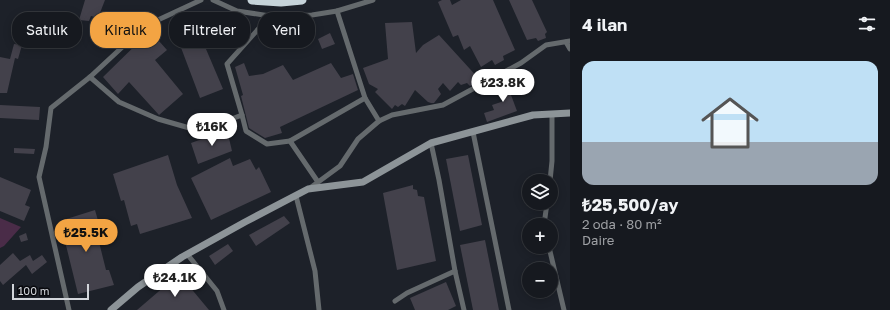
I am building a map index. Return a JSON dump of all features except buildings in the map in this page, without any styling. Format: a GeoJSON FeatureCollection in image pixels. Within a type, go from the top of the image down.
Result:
{"type":"FeatureCollection","features":[{"type":"Feature","properties":{"kind":"highway"},"geometry":{"type":"LineString","coordinates":[[252,0],[281,2],[302,0]]}},
{"type":"Feature","properties":{"kind":"street"},"geometry":{"type":"LineString","coordinates":[[69,310],[39,177],[46,147],[51,108],[90,77],[145,26],[201,0]]}},
{"type":"Feature","properties":{"kind":"street"},"geometry":{"type":"LineString","coordinates":[[213,0],[237,11],[258,14]]}},
{"type":"Feature","properties":{"kind":"street"},"geometry":{"type":"LineString","coordinates":[[315,15],[337,11],[373,0]]}},
{"type":"Feature","properties":{"kind":"street"},"geometry":{"type":"LineString","coordinates":[[337,11],[365,98],[379,121]]}},
{"type":"Feature","properties":{"kind":"street"},"geometry":{"type":"LineString","coordinates":[[258,29],[227,64],[246,131],[267,144],[290,141],[365,98]]}},
{"type":"Feature","properties":{"kind":"street"},"geometry":{"type":"LineString","coordinates":[[111,310],[138,288],[187,254],[308,190],[340,166],[358,139],[379,121],[392,116],[443,105],[521,63],[546,45],[568,42],[570,49]]}},
{"type":"Feature","properties":{"kind":"street"},"geometry":{"type":"LineString","coordinates":[[90,77],[119,102],[158,119],[200,130],[242,115]]}},
{"type":"Feature","properties":{"kind":"street"},"geometry":{"type":"LineString","coordinates":[[308,190],[363,182],[431,143],[533,115],[570,113]]}},
{"type":"Feature","properties":{"kind":"street"},"geometry":{"type":"LineString","coordinates":[[551,174],[552,114]]}},
{"type":"Feature","properties":{"kind":"street"},"geometry":{"type":"LineString","coordinates":[[473,132],[509,310]]}},
{"type":"Feature","properties":{"kind":"street"},"geometry":{"type":"LineString","coordinates":[[290,141],[318,182]]}},
{"type":"Feature","properties":{"kind":"street"},"geometry":{"type":"LineString","coordinates":[[431,143],[455,271],[464,310]]}},
{"type":"Feature","properties":{"kind":"street"},"geometry":{"type":"LineString","coordinates":[[296,196],[315,271],[319,310]]}},
{"type":"Feature","properties":{"kind":"street"},"geometry":{"type":"LineString","coordinates":[[187,254],[216,291],[224,310]]}},
{"type":"Feature","properties":{"kind":"street"},"geometry":{"type":"LineString","coordinates":[[551,254],[564,310]]}},
{"type":"Feature","properties":{"kind":"street"},"geometry":{"type":"LineString","coordinates":[[395,301],[407,293],[455,271]]}},
{"type":"Feature","properties":{"kind":"shaded area"},"geometry":{"type":"Polygon","coordinates":[[[0,218],[21,227],[4,246],[0,248],[0,218]]]}}]}
